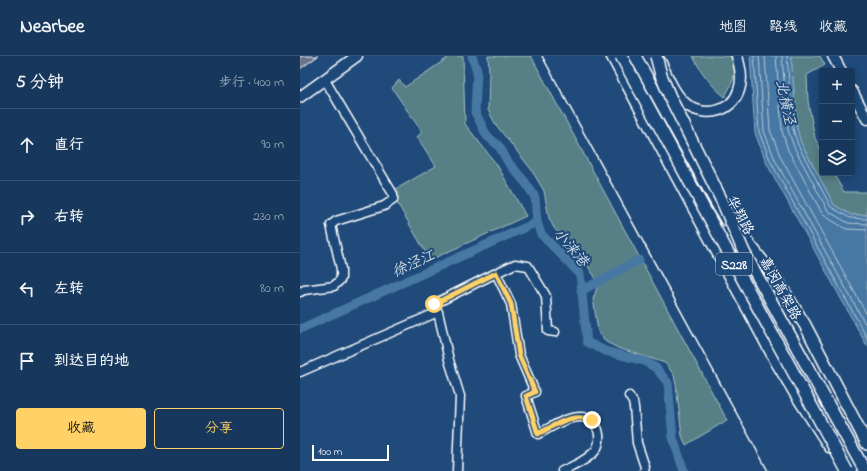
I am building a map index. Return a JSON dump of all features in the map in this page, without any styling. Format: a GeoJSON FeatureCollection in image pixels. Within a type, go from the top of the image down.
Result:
{"type":"FeatureCollection","features":[{"type":"Feature","properties":{"kind":"highway"},"geometry":{"type":"LineString","coordinates":[[608,56],[635,115],[691,216],[726,267]]}},
{"type":"Feature","properties":{"kind":"highway"},"geometry":{"type":"LineString","coordinates":[[612,56],[791,387],[820,434],[848,471]]}},
{"type":"Feature","properties":{"kind":"highway","name":"嘉闵高架路"},"geometry":{"type":"LineString","coordinates":[[621,56],[848,471]]}},
{"type":"Feature","properties":{"kind":"highway","name":"嘉闵高架路"},"geometry":{"type":"LineString","coordinates":[[635,56],[864,471]]}},
{"type":"Feature","properties":{"kind":"highway"},"geometry":{"type":"LineString","coordinates":[[657,56],[661,75],[670,97],[722,201],[744,252]]}},
{"type":"Feature","properties":{"kind":"highway"},"geometry":{"type":"LineString","coordinates":[[721,208],[775,277],[805,325],[867,444]]}},
{"type":"Feature","properties":{"kind":"main road"},"geometry":{"type":"LineString","coordinates":[[300,98],[357,56]]}},
{"type":"Feature","properties":{"kind":"main road","name":"华翔路"},"geometry":{"type":"LineString","coordinates":[[617,56],[739,270],[848,471]]}},
{"type":"Feature","properties":{"kind":"main road","name":"华翔路"},"geometry":{"type":"LineString","coordinates":[[641,56],[830,414],[864,471]]}},
{"type":"Feature","properties":{"kind":"main road"},"geometry":{"type":"LineString","coordinates":[[657,56],[677,93],[686,104],[698,111],[711,112],[718,111],[725,107],[736,97],[739,90],[741,77],[737,56]]}},
{"type":"Feature","properties":{"kind":"main road"},"geometry":{"type":"LineString","coordinates":[[833,56],[839,68]]}},
{"type":"Feature","properties":{"kind":"main road"},"geometry":{"type":"LineString","coordinates":[[855,97],[867,119]]}},
{"type":"Feature","properties":{"kind":"street"},"geometry":{"type":"LineString","coordinates":[[300,292],[304,290],[334,286],[341,279],[341,269],[330,225],[336,221],[384,206],[392,200],[392,194],[325,80]]}},
{"type":"Feature","properties":{"kind":"street"},"geometry":{"type":"LineString","coordinates":[[457,471],[460,396],[449,360],[438,312],[434,304],[515,264],[528,266],[546,296],[548,331],[555,332]]}},
{"type":"Feature","properties":{"kind":"street"},"geometry":{"type":"LineString","coordinates":[[496,273],[511,304],[519,355],[535,392],[526,396],[538,434],[567,419],[583,417],[592,420],[597,427],[600,436],[597,449],[592,454],[562,471]]}},
{"type":"Feature","properties":{"kind":"street"},"geometry":{"type":"LineString","coordinates":[[300,372],[438,312]]}},
{"type":"Feature","properties":{"kind":"street"},"geometry":{"type":"LineString","coordinates":[[629,396],[633,402],[637,444],[645,467],[644,471]]}},
{"type":"Feature","properties":{"kind":"green space"},"geometry":{"type":"Polygon","coordinates":[[[448,56],[463,56],[465,124],[497,165],[526,216],[430,260],[391,192],[436,166],[417,137],[422,132],[392,88],[399,80],[405,87],[449,57],[448,56]]]}},
{"type":"Feature","properties":{"kind":"green space"},"geometry":{"type":"Polygon","coordinates":[[[488,56],[531,56],[727,420],[686,445],[682,436],[674,375],[665,363],[618,348],[606,342],[598,331],[593,299],[597,288],[595,277],[554,228],[549,218],[544,191],[531,169],[496,125],[488,110],[488,56]]]}},
{"type":"Feature","properties":{"kind":"green space"},"geometry":{"type":"Polygon","coordinates":[[[693,56],[731,56],[734,67],[734,77],[725,97],[715,88],[699,68],[693,56]]]}},
{"type":"Feature","properties":{"kind":"green space"},"geometry":{"type":"Polygon","coordinates":[[[791,56],[820,56],[825,65],[807,75],[808,101],[815,138],[819,146],[819,176],[835,176],[844,192],[867,192],[867,215],[851,215],[834,205],[801,143],[797,129],[791,56]]]}},
{"type":"Feature","properties":{"kind":"water","name":"北横泾"},"geometry":{"type":"Polygon","coordinates":[[[750,56],[791,56],[797,129],[801,143],[834,205],[851,215],[867,215],[867,346],[767,164],[755,133],[750,56]]]}},
{"type":"Feature","properties":{"kind":"building"},"geometry":{"type":"Polygon","coordinates":[[[300,56],[318,56],[300,69],[300,56]]]}},
{"type":"Feature","properties":{"kind":"waterway","name":"小涞港"},"geometry":{"type":"LineString","coordinates":[[472,56],[477,71],[475,112],[487,136],[499,146],[508,162],[525,182],[535,197],[537,222],[541,234],[580,274],[587,342],[605,351],[644,361],[656,368],[668,383],[673,438],[684,471]]}},
{"type":"Feature","properties":{"kind":"waterway","name":"徐泾江"},"geometry":{"type":"LineString","coordinates":[[300,329],[537,222]]}},
{"type":"Feature","properties":{"kind":"waterway"},"geometry":{"type":"LineString","coordinates":[[581,291],[639,260]]}},
{"type":"Feature","properties":{"kind":"railway"},"geometry":{"type":"LineString","coordinates":[[542,56],[768,471]]}},
{"type":"Feature","properties":{"kind":"route"},"geometry":{"type":"LineString","coordinates":[[434,304],[496,273],[511,304],[519,355],[535,392],[526,396],[531,407],[538,434],[567,419],[583,417],[592,420]]}}]}
